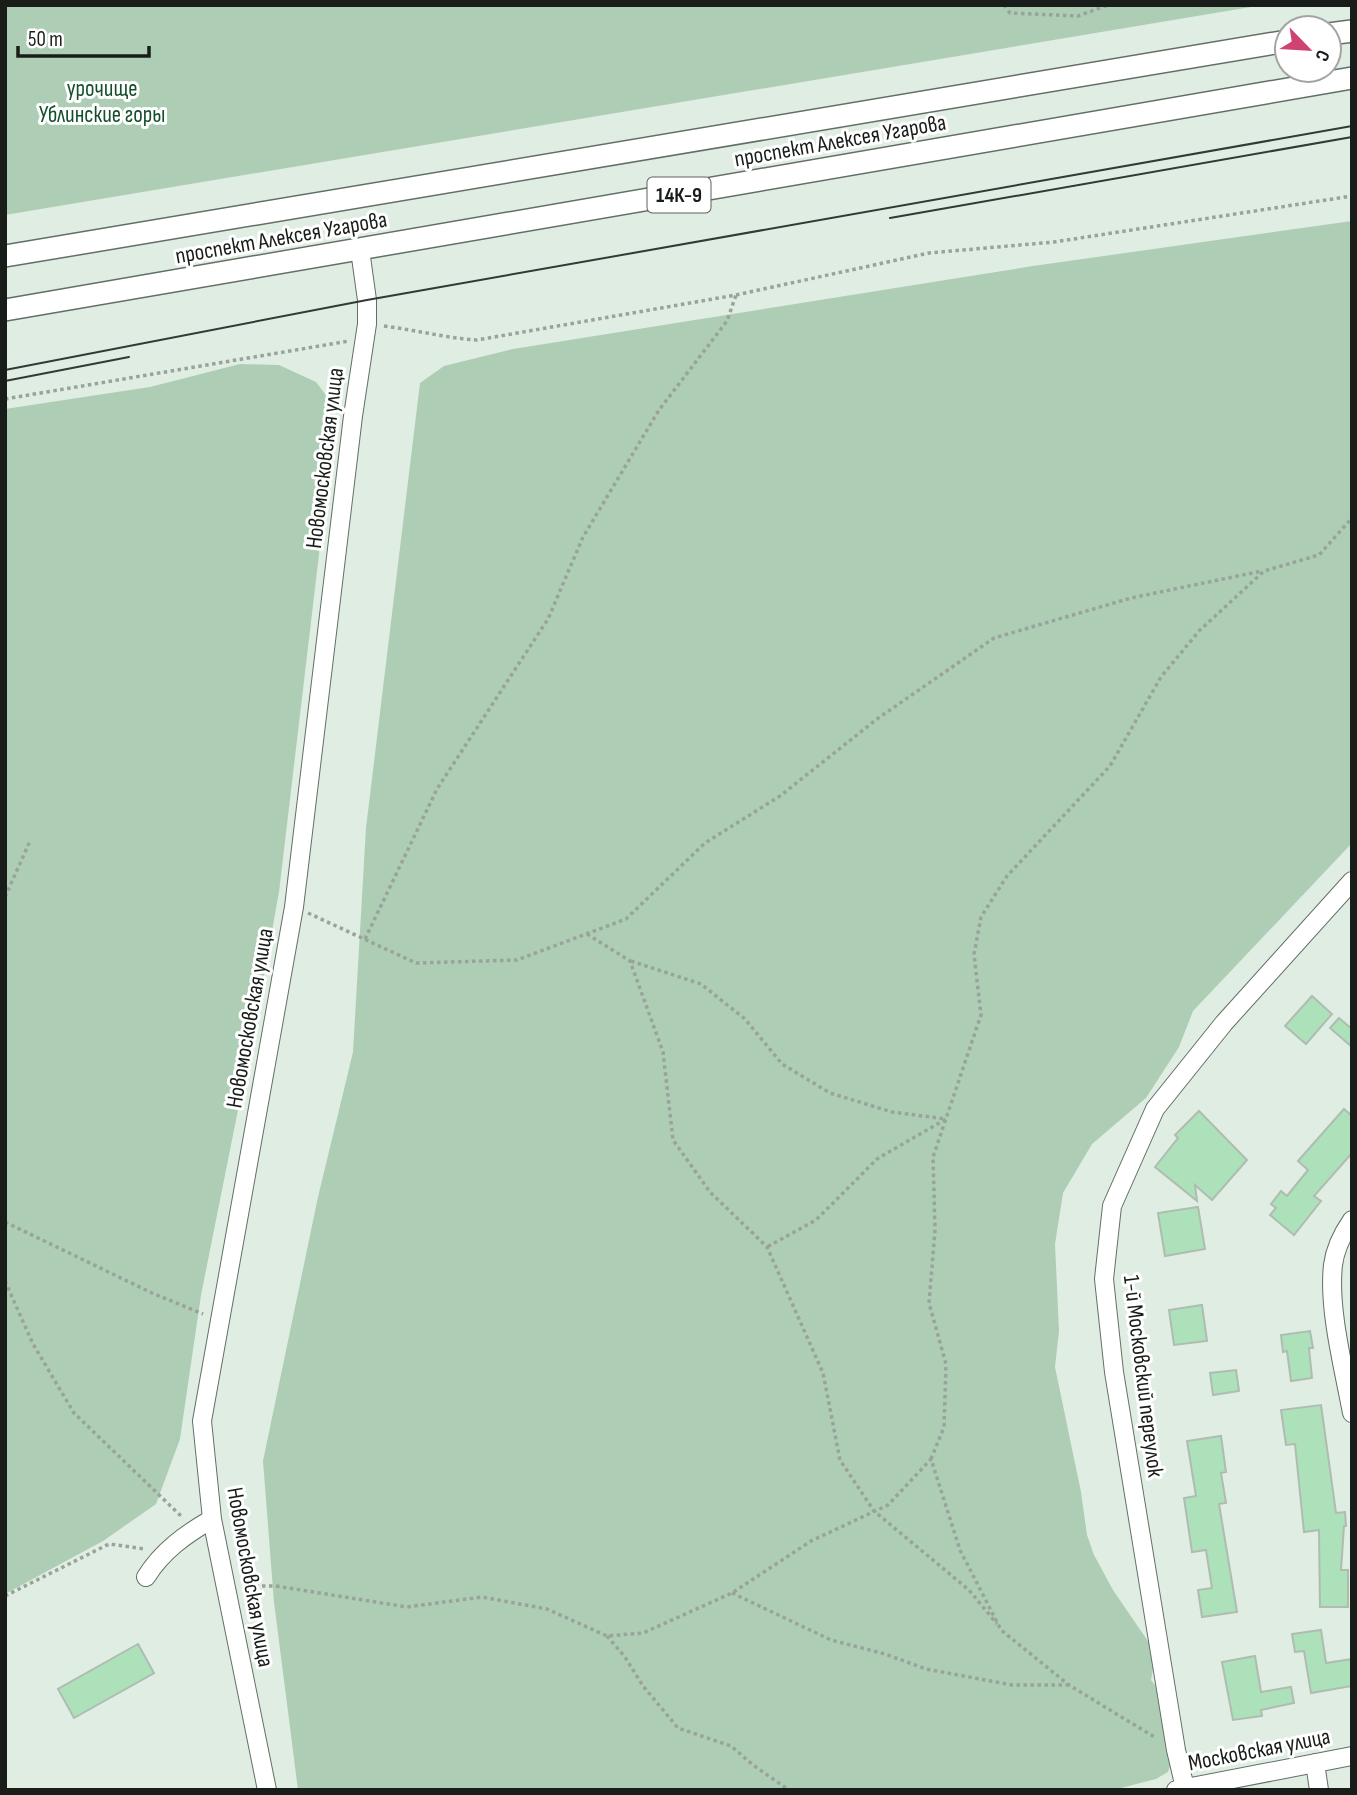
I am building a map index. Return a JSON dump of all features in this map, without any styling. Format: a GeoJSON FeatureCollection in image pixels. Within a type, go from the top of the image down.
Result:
{"type":"FeatureCollection","features":[{"type":"Feature","properties":{"kind":"main road","name":"проспект Алексея Угарова"},"geometry":{"type":"LineString","coordinates":[[5,256],[1273,43]]}},
{"type":"Feature","properties":{"kind":"main road","name":"проспект Алексея Угарова"},"geometry":{"type":"LineString","coordinates":[[5,310],[1352,78]]}},
{"type":"Feature","properties":{"kind":"street","name":"Новомосковская улица"},"geometry":{"type":"LineString","coordinates":[[267,1790],[212,1519],[202,1421],[294,907],[353,416],[366,331],[367,300],[360,250]]}},
{"type":"Feature","properties":{"kind":"street","name":"1-й Московский переулок"},"geometry":{"type":"LineString","coordinates":[[1180,1789],[1176,1750],[1114,1372],[1104,1279],[1112,1206],[1155,1109],[1224,1023],[1352,881]]}},
{"type":"Feature","properties":{"kind":"street"},"geometry":{"type":"LineString","coordinates":[[1352,1220],[1343,1233],[1333,1264],[1334,1308],[1352,1413]]}},
{"type":"Feature","properties":{"kind":"street"},"geometry":{"type":"LineString","coordinates":[[146,1577],[161,1555],[194,1529],[212,1519]]}},
{"type":"Feature","properties":{"kind":"street","name":"Московская улица"},"geometry":{"type":"LineString","coordinates":[[1180,1789],[1352,1756]]}},
{"type":"Feature","properties":{"kind":"street"},"geometry":{"type":"LineString","coordinates":[[1315,1763],[1319,1790]]}},
{"type":"Feature","properties":{"kind":"path"},"geometry":{"type":"LineString","coordinates":[[1004,5],[1010,13],[1078,16],[1108,5]]}},
{"type":"Feature","properties":{"kind":"path"},"geometry":{"type":"LineString","coordinates":[[5,399],[366,331],[412,330],[446,338],[477,340],[736,295],[929,253],[1054,242],[1352,196]]}},
{"type":"Feature","properties":{"kind":"path"},"geometry":{"type":"LineString","coordinates":[[365,940],[437,789],[548,619],[583,537],[659,410],[727,321],[736,295]]}},
{"type":"Feature","properties":{"kind":"path"},"geometry":{"type":"LineString","coordinates":[[294,907],[416,963],[517,960],[626,919],[705,843],[780,796],[877,719],[994,638],[1131,598],[1264,571],[1319,555],[1352,518]]}},
{"type":"Feature","properties":{"kind":"path"},"geometry":{"type":"LineString","coordinates":[[607,1636],[643,1633],[732,1593],[811,1541],[888,1505],[931,1459],[944,1427],[946,1364],[929,1303],[935,1230],[933,1157],[981,1015],[974,954],[981,917],[1007,876],[1110,766],[1161,677],[1199,631],[1264,571]]}},
{"type":"Feature","properties":{"kind":"path"},"geometry":{"type":"LineString","coordinates":[[5,897],[30,841]]}},
{"type":"Feature","properties":{"kind":"path"},"geometry":{"type":"LineString","coordinates":[[587,934],[630,961],[701,984],[745,1019],[782,1065],[830,1093],[892,1112],[946,1119]]}},
{"type":"Feature","properties":{"kind":"path"},"geometry":{"type":"LineString","coordinates":[[630,961],[663,1052],[673,1140],[710,1192],[767,1247],[822,1373],[840,1460],[874,1511],[969,1590],[1001,1629],[1069,1685],[1176,1750]]}},
{"type":"Feature","properties":{"kind":"path"},"geometry":{"type":"LineString","coordinates":[[767,1247],[816,1220],[877,1159],[946,1119]]}},
{"type":"Feature","properties":{"kind":"path"},"geometry":{"type":"LineString","coordinates":[[5,1222],[152,1293],[203,1314],[220,1316]]}},
{"type":"Feature","properties":{"kind":"path"},"geometry":{"type":"LineString","coordinates":[[5,1281],[33,1344],[74,1413],[194,1529]]}},
{"type":"Feature","properties":{"kind":"path"},"geometry":{"type":"LineString","coordinates":[[931,1459],[960,1550],[1001,1629]]}},
{"type":"Feature","properties":{"kind":"path"},"geometry":{"type":"LineString","coordinates":[[5,1596],[109,1544],[147,1549],[161,1555]]}},
{"type":"Feature","properties":{"kind":"path"},"geometry":{"type":"LineString","coordinates":[[255,1586],[276,1586],[407,1607],[482,1597],[547,1609],[607,1636],[678,1728],[731,1746],[752,1765],[789,1790]]}},
{"type":"Feature","properties":{"kind":"path"},"geometry":{"type":"LineString","coordinates":[[732,1593],[831,1640],[885,1654],[926,1669],[1012,1685],[1069,1685]]}},
{"type":"Feature","properties":{"kind":"green space","name":"урочище Ублинские горы"},"geometry":{"type":"Polygon","coordinates":[[[5,5],[1263,5],[5,215],[5,5]]]}},
{"type":"Feature","properties":{"kind":"green space"},"geometry":{"type":"Polygon","coordinates":[[[1352,221],[1352,843],[1193,1011],[1179,1047],[1146,1098],[1092,1144],[1063,1193],[1055,1244],[1059,1331],[1055,1367],[1081,1492],[1087,1535],[1094,1555],[1113,1590],[1156,1653],[1151,1680],[1163,1696],[1173,1756],[1168,1772],[1156,1779],[1113,1790],[298,1790],[274,1602],[263,1461],[318,1197],[353,1052],[366,828],[420,383],[444,366],[513,349],[1033,266],[1352,221]]]}},
{"type":"Feature","properties":{"kind":"green space"},"geometry":{"type":"Polygon","coordinates":[[[240,364],[279,365],[316,382],[332,403],[334,456],[324,512],[279,892],[201,1295],[180,1439],[156,1504],[103,1541],[5,1594],[5,409],[150,387],[240,364]]]}},
{"type":"Feature","properties":{"kind":"building"},"geometry":{"type":"Polygon","coordinates":[[[1312,996],[1332,1014],[1306,1044],[1285,1026],[1312,996]]]}},
{"type":"Feature","properties":{"kind":"building"},"geometry":{"type":"Polygon","coordinates":[[[1339,1018],[1352,1029],[1352,1047],[1330,1028],[1339,1018]]]}},
{"type":"Feature","properties":{"kind":"building"},"geometry":{"type":"Polygon","coordinates":[[[1344,1109],[1352,1116],[1352,1153],[1314,1196],[1321,1201],[1294,1235],[1270,1215],[1276,1208],[1271,1204],[1281,1191],[1287,1196],[1308,1170],[1298,1161],[1344,1109]]]}},
{"type":"Feature","properties":{"kind":"building"},"geometry":{"type":"Polygon","coordinates":[[[1199,1111],[1247,1160],[1212,1200],[1195,1185],[1197,1201],[1155,1167],[1178,1138],[1175,1135],[1199,1111]]]}},
{"type":"Feature","properties":{"kind":"building"},"geometry":{"type":"Polygon","coordinates":[[[1198,1207],[1205,1249],[1165,1256],[1158,1213],[1198,1207]]]}},
{"type":"Feature","properties":{"kind":"building"},"geometry":{"type":"Polygon","coordinates":[[[1202,1305],[1207,1341],[1174,1345],[1169,1310],[1202,1305]]]}},
{"type":"Feature","properties":{"kind":"building"},"geometry":{"type":"Polygon","coordinates":[[[1310,1331],[1313,1348],[1309,1348],[1312,1378],[1291,1381],[1287,1351],[1283,1352],[1281,1335],[1310,1331]]]}},
{"type":"Feature","properties":{"kind":"building"},"geometry":{"type":"Polygon","coordinates":[[[1236,1370],[1239,1391],[1213,1395],[1210,1373],[1236,1370]]]}},
{"type":"Feature","properties":{"kind":"building"},"geometry":{"type":"Polygon","coordinates":[[[1321,1405],[1336,1513],[1345,1512],[1341,1570],[1348,1570],[1348,1607],[1320,1607],[1319,1530],[1304,1532],[1295,1444],[1286,1445],[1281,1410],[1321,1405]]]}},
{"type":"Feature","properties":{"kind":"building"},"geometry":{"type":"Polygon","coordinates":[[[1221,1436],[1226,1472],[1221,1473],[1226,1503],[1219,1504],[1237,1612],[1202,1617],[1198,1590],[1212,1588],[1206,1550],[1192,1552],[1184,1498],[1196,1496],[1187,1441],[1221,1436]]]}},
{"type":"Feature","properties":{"kind":"building"},"geometry":{"type":"Polygon","coordinates":[[[1321,1630],[1326,1663],[1352,1659],[1352,1686],[1311,1693],[1304,1651],[1295,1652],[1292,1634],[1321,1630]]]}},
{"type":"Feature","properties":{"kind":"building"},"geometry":{"type":"Polygon","coordinates":[[[138,1644],[154,1673],[74,1718],[58,1689],[138,1644]]]}},
{"type":"Feature","properties":{"kind":"building"},"geometry":{"type":"Polygon","coordinates":[[[1255,1656],[1261,1692],[1291,1687],[1294,1703],[1261,1710],[1262,1716],[1233,1720],[1222,1662],[1255,1656]]]}},
{"type":"Feature","properties":{"kind":"tram line"},"geometry":{"type":"LineString","coordinates":[[5,370],[367,300],[1352,126]]}},
{"type":"Feature","properties":{"kind":"tram line"},"geometry":{"type":"LineString","coordinates":[[890,218],[1352,137]]}},
{"type":"Feature","properties":{"kind":"tram line"},"geometry":{"type":"LineString","coordinates":[[5,381],[129,357]]}}]}
